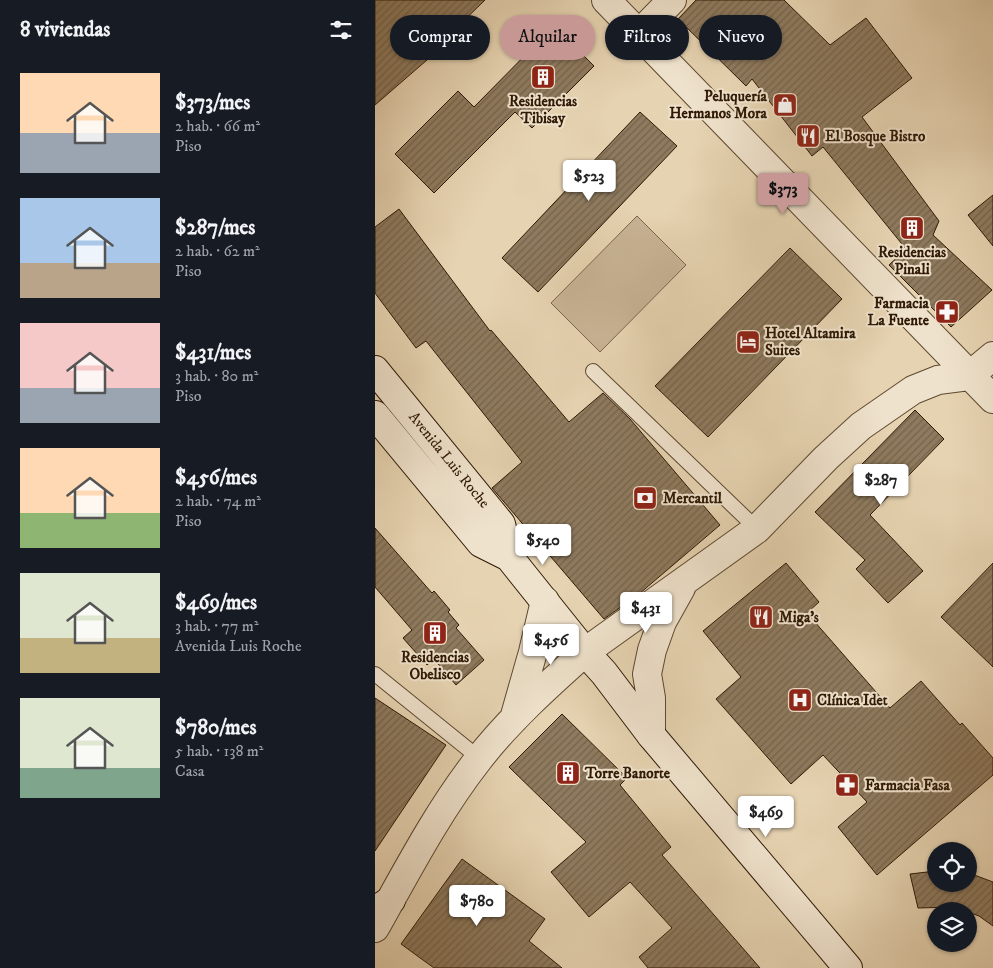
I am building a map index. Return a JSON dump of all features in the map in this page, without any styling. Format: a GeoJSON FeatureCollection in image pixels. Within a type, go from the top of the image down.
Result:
{"type":"FeatureCollection","features":[{"type":"Feature","properties":{"kind":"street"},"geometry":{"type":"LineString","coordinates":[[606,0],[620,15]]}},
{"type":"Feature","properties":{"kind":"street"},"geometry":{"type":"LineString","coordinates":[[658,15],[673,0]]}},
{"type":"Feature","properties":{"kind":"street"},"geometry":{"type":"LineString","coordinates":[[662,60],[993,399]]}},
{"type":"Feature","properties":{"kind":"street"},"geometry":{"type":"LineString","coordinates":[[375,928],[383,905],[439,816],[479,758],[513,721],[585,652],[757,529],[826,458],[861,426],[913,390],[938,380],[969,376],[993,356]]}},
{"type":"Feature","properties":{"kind":"street","name":"Avenida Luis Roche"},"geometry":{"type":"LineString","coordinates":[[375,370],[501,524],[509,557]]}},
{"type":"Feature","properties":{"kind":"street","name":"Avenida Luis Roche"},"geometry":{"type":"LineString","coordinates":[[375,415],[481,543],[509,557],[604,673],[651,734],[848,968]]}},
{"type":"Feature","properties":{"kind":"street"},"geometry":{"type":"LineString","coordinates":[[651,734],[651,698],[647,674],[652,650],[662,622],[684,582]]}},
{"type":"Feature","properties":{"kind":"street"},"geometry":{"type":"LineString","coordinates":[[513,721],[533,652],[545,601]]}},
{"type":"Feature","properties":{"kind":"lane"},"geometry":{"type":"LineString","coordinates":[[593,371],[757,529]]}},
{"type":"Feature","properties":{"kind":"lane"},"geometry":{"type":"LineString","coordinates":[[375,674],[479,758]]}},
{"type":"Feature","properties":{"kind":"shaded area"},"geometry":{"type":"Polygon","coordinates":[[[637,216],[686,265],[600,352],[551,303],[637,216]]]}},
{"type":"Feature","properties":{"kind":"building"},"geometry":{"type":"Polygon","coordinates":[[[375,0],[485,0],[470,15],[390,15],[390,60],[427,60],[375,105],[375,0]]]}},
{"type":"Feature","properties":{"kind":"building"},"geometry":{"type":"Polygon","coordinates":[[[696,0],[784,0],[830,45],[866,18],[912,78],[862,117],[939,221],[933,235],[992,290],[951,327],[889,265],[906,249],[823,147],[812,156],[752,79],[746,86],[720,60],[782,60],[782,15],[699,15],[699,40],[689,30],[689,15],[682,15],[696,0]]]}},
{"type":"Feature","properties":{"kind":"building"},"geometry":{"type":"Polygon","coordinates":[[[520,60],[588,60],[594,66],[532,128],[515,112],[434,193],[395,154],[458,91],[474,107],[520,60]]]}},
{"type":"Feature","properties":{"kind":"building"},"geometry":{"type":"Polygon","coordinates":[[[640,112],[677,146],[538,292],[502,258],[640,112]]]}},
{"type":"Feature","properties":{"kind":"building"},"geometry":{"type":"Polygon","coordinates":[[[993,195],[993,246],[968,215],[993,195]]]}},
{"type":"Feature","properties":{"kind":"building"},"geometry":{"type":"Polygon","coordinates":[[[399,209],[490,331],[569,422],[603,393],[630,419],[720,525],[639,594],[604,619],[492,488],[522,462],[426,341],[416,348],[375,293],[375,227],[399,209]]]}},
{"type":"Feature","properties":{"kind":"building"},"geometry":{"type":"Polygon","coordinates":[[[790,248],[842,299],[708,437],[655,386],[790,248]]]}},
{"type":"Feature","properties":{"kind":"building"},"geometry":{"type":"Polygon","coordinates":[[[915,410],[944,439],[870,515],[923,571],[888,603],[856,569],[865,560],[815,512],[915,410]]]}},
{"type":"Feature","properties":{"kind":"building","name":"Residencias Obelisco"},"geometry":{"type":"Polygon","coordinates":[[[375,528],[432,593],[434,591],[450,610],[448,612],[459,625],[456,628],[484,660],[456,685],[434,659],[427,665],[403,638],[412,630],[375,587],[375,528]]]}},
{"type":"Feature","properties":{"kind":"building"},"geometry":{"type":"Polygon","coordinates":[[[786,563],[819,602],[807,613],[890,708],[921,681],[960,725],[962,723],[993,758],[993,775],[877,875],[838,827],[867,802],[823,755],[791,784],[716,699],[741,677],[703,631],[786,563]]]}},
{"type":"Feature","properties":{"kind":"building"},"geometry":{"type":"Polygon","coordinates":[[[993,563],[993,667],[941,617],[993,563]]]}},
{"type":"Feature","properties":{"kind":"building"},"geometry":{"type":"Polygon","coordinates":[[[375,698],[446,745],[375,851],[375,698]]]}},
{"type":"Feature","properties":{"kind":"building"},"geometry":{"type":"Polygon","coordinates":[[[562,714],[627,778],[620,785],[671,847],[662,855],[760,968],[648,968],[639,957],[672,928],[630,882],[589,917],[551,872],[586,842],[509,767],[562,714]]]}},
{"type":"Feature","properties":{"kind":"building"},"geometry":{"type":"Polygon","coordinates":[[[462,859],[545,919],[529,941],[562,968],[434,968],[401,944],[462,859]]]}},
{"type":"Feature","properties":{"kind":"building"},"geometry":{"type":"Polygon","coordinates":[[[927,872],[927,892],[977,892],[977,876],[993,882],[993,926],[977,915],[977,902],[927,902],[927,908],[918,908],[910,874],[927,872]]]}},
{"type":"Feature","properties":{"kind":"place","name":"Residencias Tibisay"},"geometry":{"type":"Point","coordinates":[543,77]}},
{"type":"Feature","properties":{"kind":"place","name":"Peluquería Hermanos Mora"},"geometry":{"type":"Point","coordinates":[785,105]}},
{"type":"Feature","properties":{"kind":"place","name":"El Bosque Bistro"},"geometry":{"type":"Point","coordinates":[808,136]}},
{"type":"Feature","properties":{"kind":"place","name":"Residencias Pinali"},"geometry":{"type":"Point","coordinates":[912,228]}},
{"type":"Feature","properties":{"kind":"place","name":"Farmacia La Fuente"},"geometry":{"type":"Point","coordinates":[947,312]}},
{"type":"Feature","properties":{"kind":"place","name":"Hotel Altamira Suites"},"geometry":{"type":"Point","coordinates":[748,342]}},
{"type":"Feature","properties":{"kind":"place","name":"Mercantil"},"geometry":{"type":"Point","coordinates":[645,498]}},
{"type":"Feature","properties":{"kind":"place","name":"Miga's"},"geometry":{"type":"Point","coordinates":[761,617]}},
{"type":"Feature","properties":{"kind":"place","name":"Residencias Obelisco"},"geometry":{"type":"Point","coordinates":[435,633]}},
{"type":"Feature","properties":{"kind":"place","name":"Clínica Idet"},"geometry":{"type":"Point","coordinates":[800,700]}},
{"type":"Feature","properties":{"kind":"place","name":"Torre Banorte"},"geometry":{"type":"Point","coordinates":[568,773]}},
{"type":"Feature","properties":{"kind":"place","name":"Farmacia Fasa"},"geometry":{"type":"Point","coordinates":[847,785]}}]}
